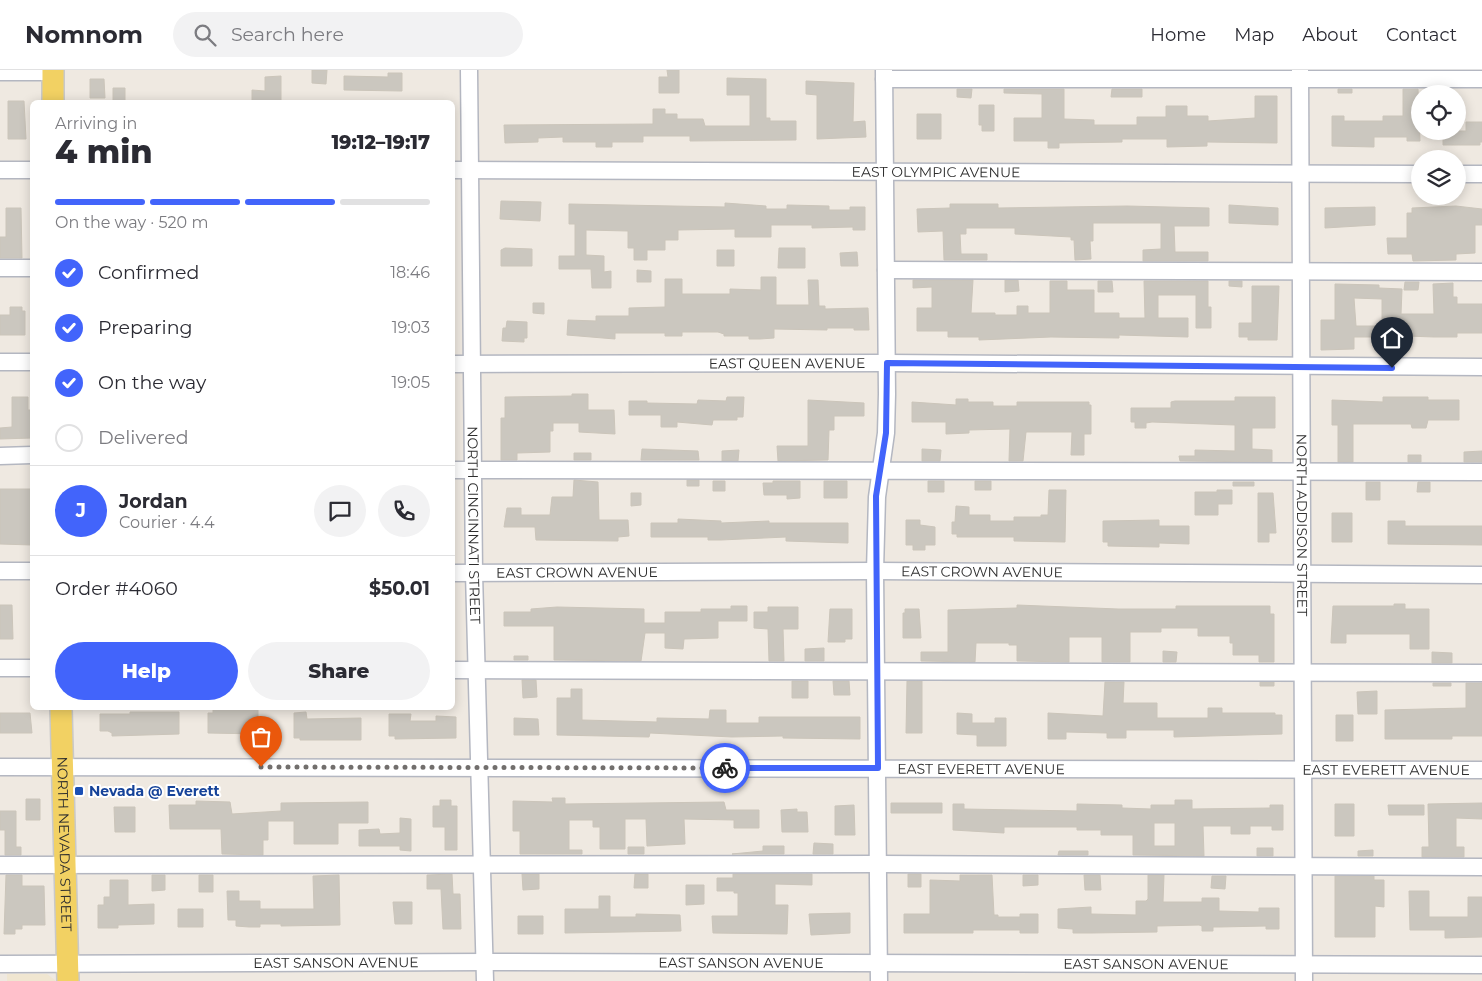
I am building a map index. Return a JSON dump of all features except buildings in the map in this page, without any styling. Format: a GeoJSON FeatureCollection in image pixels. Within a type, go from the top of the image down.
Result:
{"type":"FeatureCollection","features":[{"type":"Feature","properties":{"kind":"main road"},"geometry":{"type":"LineString","coordinates":[[53,71],[53,100]]}},
{"type":"Feature","properties":{"kind":"main road","name":"NORTH NEVADA STREET"},"geometry":{"type":"LineString","coordinates":[[61,710],[68,972]]}},
{"type":"Feature","properties":{"kind":"street","name":"NORTH CINCINNATI STREET"},"geometry":{"type":"LineString","coordinates":[[469,70],[474,573],[485,981]]}},
{"type":"Feature","properties":{"kind":"street"},"geometry":{"type":"LineString","coordinates":[[0,72],[53,71]]}},
{"type":"Feature","properties":{"kind":"street"},"geometry":{"type":"LineString","coordinates":[[879,981],[875,571],[876,496],[882,470],[886,433],[884,74],[1300,75],[1482,79]]}},
{"type":"Feature","properties":{"kind":"street","name":"NORTH ADDISON STREET"},"geometry":{"type":"LineString","coordinates":[[1300,75],[1304,973]]}},
{"type":"Feature","properties":{"kind":"street"},"geometry":{"type":"LineString","coordinates":[[0,170],[30,170]]}},
{"type":"Feature","properties":{"kind":"street","name":"EAST OLYMPIC AVENUE"},"geometry":{"type":"LineString","coordinates":[[455,170],[1411,174]]}},
{"type":"Feature","properties":{"kind":"street"},"geometry":{"type":"LineString","coordinates":[[1466,174],[1482,174]]}},
{"type":"Feature","properties":{"kind":"street"},"geometry":{"type":"LineString","coordinates":[[0,268],[30,268]]}},
{"type":"Feature","properties":{"kind":"street"},"geometry":{"type":"LineString","coordinates":[[886,270],[1482,272]]}},
{"type":"Feature","properties":{"kind":"street"},"geometry":{"type":"LineString","coordinates":[[0,362],[30,362]]}},
{"type":"Feature","properties":{"kind":"street","name":"EAST QUEEN AVENUE"},"geometry":{"type":"LineString","coordinates":[[455,364],[887,363],[1301,368],[1482,367]]}},
{"type":"Feature","properties":{"kind":"street"},"geometry":{"type":"LineString","coordinates":[[0,456],[30,456]]}},
{"type":"Feature","properties":{"kind":"street"},"geometry":{"type":"LineString","coordinates":[[455,470],[1482,472]]}},
{"type":"Feature","properties":{"kind":"street","name":"EAST CROWN AVENUE"},"geometry":{"type":"LineString","coordinates":[[455,573],[875,571],[1482,575]]}},
{"type":"Feature","properties":{"kind":"street"},"geometry":{"type":"LineString","coordinates":[[0,572],[30,572]]}},
{"type":"Feature","properties":{"kind":"street"},"geometry":{"type":"LineString","coordinates":[[0,668],[30,668]]}},
{"type":"Feature","properties":{"kind":"street"},"geometry":{"type":"LineString","coordinates":[[455,670],[877,673],[1482,673]]}},
{"type":"Feature","properties":{"kind":"street","name":"EAST EVERETT AVENUE"},"geometry":{"type":"LineString","coordinates":[[0,767],[1482,770]]}},
{"type":"Feature","properties":{"kind":"street"},"geometry":{"type":"LineString","coordinates":[[0,865],[878,864],[1482,868]]}},
{"type":"Feature","properties":{"kind":"street","name":"EAST SANSON AVENUE"},"geometry":{"type":"LineString","coordinates":[[0,964],[68,972],[485,962],[879,964],[1304,973],[1482,965]]}},
{"type":"Feature","properties":{"kind":"shaded area"},"geometry":{"type":"Polygon","coordinates":[[[7,974],[47,974],[56,981],[7,981],[7,974]]]}},
{"type":"Feature","properties":{"kind":"way so far"},"geometry":{"type":"LineString","coordinates":[[261,767],[725,768]]}},
{"type":"Feature","properties":{"kind":"place","name":"Nevada @ Everett"},"geometry":{"type":"Point","coordinates":[79,791]}},
{"type":"Feature","properties":{"kind":"route"},"geometry":{"type":"LineString","coordinates":[[725,768],[878,768],[875,571],[876,496],[882,470],[886,433],[887,363],[1392,368]]}}]}
